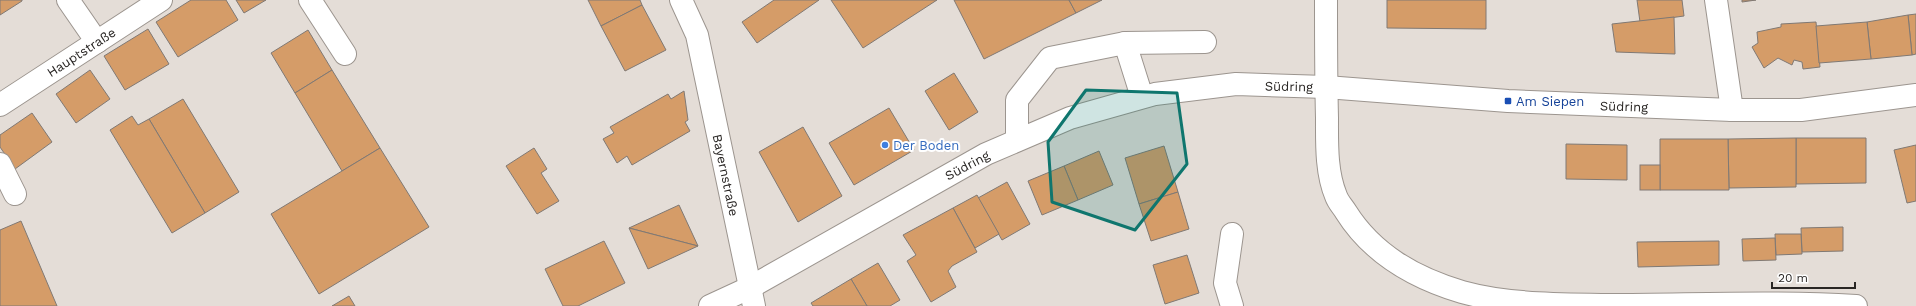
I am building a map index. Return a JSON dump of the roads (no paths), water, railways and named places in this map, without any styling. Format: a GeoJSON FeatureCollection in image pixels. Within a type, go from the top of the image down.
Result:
{"type":"FeatureCollection","features":[{"type":"Feature","properties":{"kind":"street"},"geometry":{"type":"LineString","coordinates":[[68,0],[97,42]]}},
{"type":"Feature","properties":{"kind":"street","name":"Hauptstraße"},"geometry":{"type":"LineString","coordinates":[[0,105],[161,0]]}},
{"type":"Feature","properties":{"kind":"street"},"geometry":{"type":"LineString","coordinates":[[310,0],[345,54]]}},
{"type":"Feature","properties":{"kind":"street","name":"Bayernstraße"},"geometry":{"type":"LineString","coordinates":[[681,0],[697,35],[752,297]]}},
{"type":"Feature","properties":{"kind":"street"},"geometry":{"type":"LineString","coordinates":[[1326,0],[1327,145],[1331,178],[1336,197],[1353,223],[1371,244],[1388,258],[1411,272],[1436,284],[1502,300],[1570,304],[1772,303],[1856,306]]}},
{"type":"Feature","properties":{"kind":"street"},"geometry":{"type":"LineString","coordinates":[[1716,0],[1732,110]]}},
{"type":"Feature","properties":{"kind":"street"},"geometry":{"type":"LineString","coordinates":[[1018,140],[1017,100],[1050,58],[1125,43],[1205,42]]}},
{"type":"Feature","properties":{"kind":"street"},"geometry":{"type":"LineString","coordinates":[[1125,43],[1142,97]]}},
{"type":"Feature","properties":{"kind":"street","name":"Südring"},"geometry":{"type":"LineString","coordinates":[[710,306],[752,297],[986,154],[1070,118],[1142,97],[1236,84],[1326,87],[1508,100],[1732,110],[1801,110],[1916,95]]}},
{"type":"Feature","properties":{"kind":"street"},"geometry":{"type":"LineString","coordinates":[[0,164],[15,194]]}},
{"type":"Feature","properties":{"kind":"street"},"geometry":{"type":"LineString","coordinates":[[1232,234],[1225,283],[1232,306]]}},
{"type":"Feature","properties":{"kind":"place","name":"Am Siepen"},"geometry":{"type":"Point","coordinates":[1508,101]}},
{"type":"Feature","properties":{"kind":"place","name":"Der Boden"},"geometry":{"type":"Point","coordinates":[885,145]}}]}
